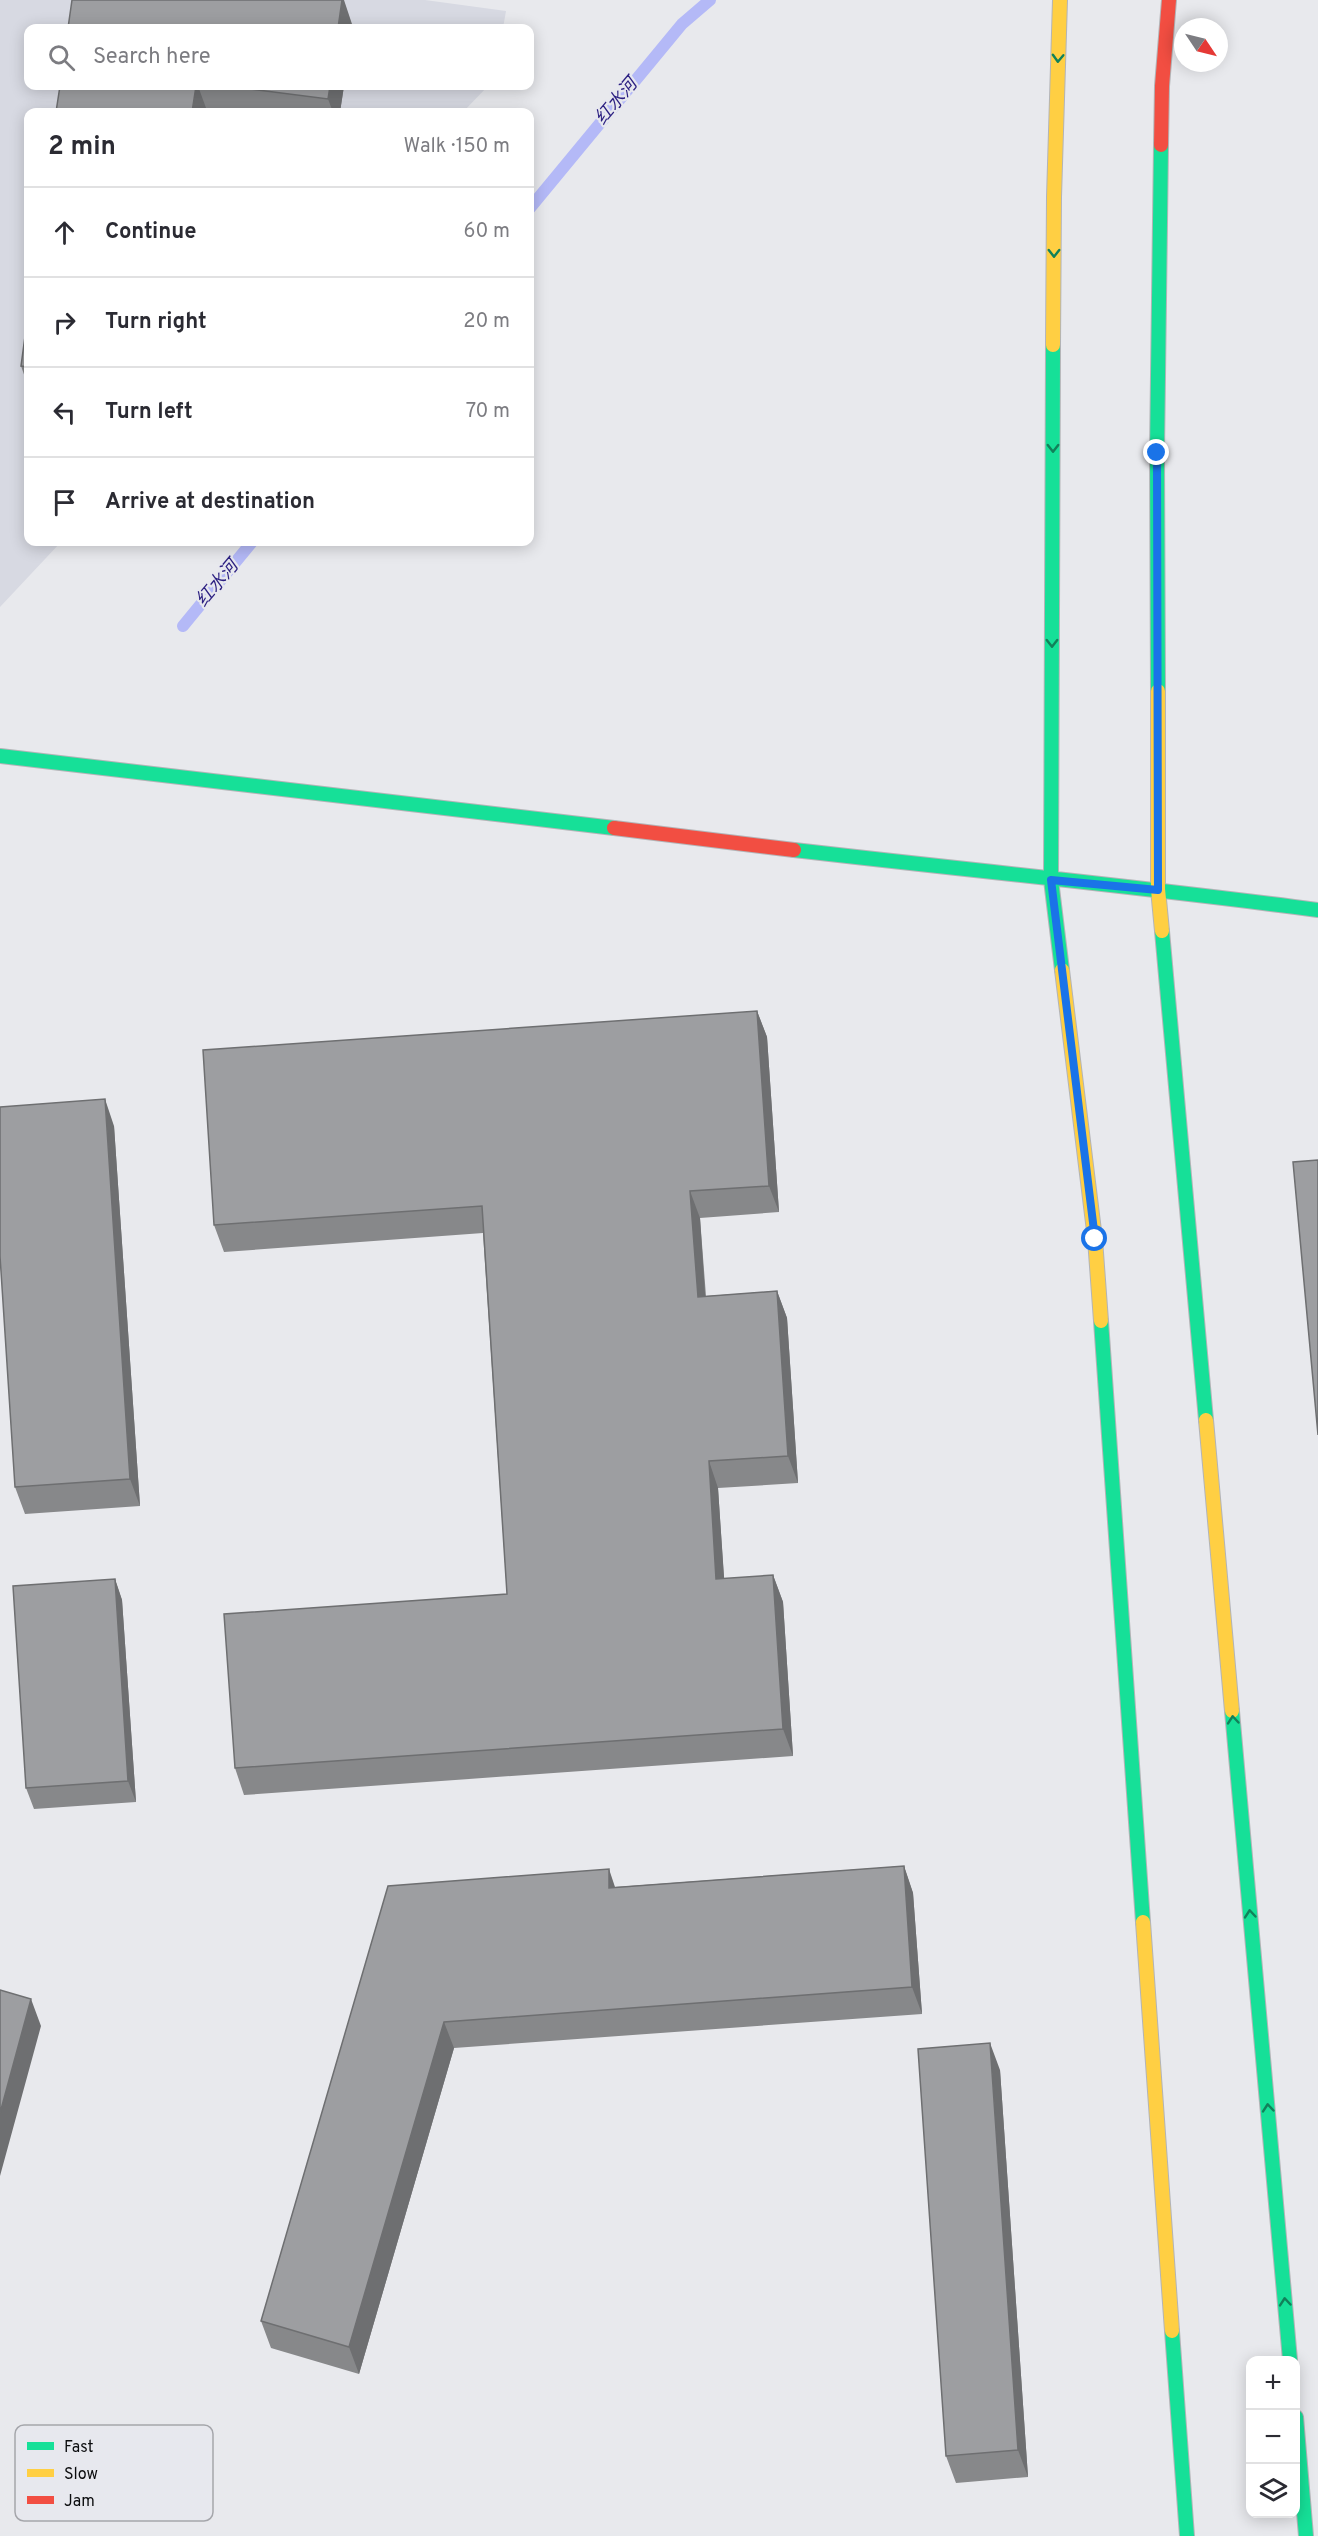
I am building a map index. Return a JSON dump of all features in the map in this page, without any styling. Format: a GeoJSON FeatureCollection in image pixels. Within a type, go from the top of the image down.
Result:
{"type":"FeatureCollection","features":[{"type":"Feature","properties":{"kind":"main road"},"geometry":{"type":"LineString","coordinates":[[1060,0],[1054,209],[1051,880],[1095,1239],[1187,2536]]}},
{"type":"Feature","properties":{"kind":"main road"},"geometry":{"type":"LineString","coordinates":[[1169,0],[1162,86],[1158,358],[1158,890],[1290,2356]]}},
{"type":"Feature","properties":{"kind":"main road"},"geometry":{"type":"LineString","coordinates":[[0,756],[1318,910]]}},
{"type":"Feature","properties":{"kind":"main road"},"geometry":{"type":"LineString","coordinates":[[1300,2464],[1306,2536]]}},
{"type":"Feature","properties":{"kind":"shaded area"},"geometry":{"type":"Polygon","coordinates":[[[0,0],[425,0],[506,11],[504,24],[24,24],[24,90],[484,90],[467,108],[24,108],[24,546],[57,546],[0,607],[0,0]]]}},
{"type":"Feature","properties":{"kind":"building"},"geometry":{"type":"Polygon","coordinates":[[[72,0],[342,0],[339,24],[69,24],[72,0]]]}},
{"type":"Feature","properties":{"kind":"building"},"geometry":{"type":"Polygon","coordinates":[[[59,90],[195,90],[193,108],[57,108],[59,90]]]}},
{"type":"Feature","properties":{"kind":"building"},"geometry":{"type":"Polygon","coordinates":[[[258,90],[329,90],[328,99],[258,90]]]}},
{"type":"Feature","properties":{"kind":"building"},"geometry":{"type":"Polygon","coordinates":[[[24,344],[24,366],[21,366],[24,344]]]}},
{"type":"Feature","properties":{"kind":"building"},"geometry":{"type":"Polygon","coordinates":[[[757,1011],[769,1186],[690,1191],[698,1297],[777,1291],[788,1456],[709,1461],[716,1579],[773,1575],[783,1729],[235,1768],[224,1614],[507,1594],[482,1206],[214,1225],[203,1050],[757,1011]]]}},
{"type":"Feature","properties":{"kind":"building"},"geometry":{"type":"Polygon","coordinates":[[[105,1099],[130,1479],[15,1487],[0,1256],[0,1107],[105,1099]]]}},
{"type":"Feature","properties":{"kind":"building"},"geometry":{"type":"Polygon","coordinates":[[[1318,1160],[1318,1435],[1293,1162],[1318,1160]]]}},
{"type":"Feature","properties":{"kind":"building"},"geometry":{"type":"Polygon","coordinates":[[[115,1579],[128,1781],[26,1788],[13,1586],[115,1579]]]}},
{"type":"Feature","properties":{"kind":"building"},"geometry":{"type":"Polygon","coordinates":[[[904,1866],[912,1987],[444,2022],[349,2347],[261,2321],[388,1886],[609,1869],[609,1888],[904,1866]]]}},
{"type":"Feature","properties":{"kind":"building"},"geometry":{"type":"Polygon","coordinates":[[[0,1990],[31,1999],[0,2113],[0,1990]]]}},
{"type":"Feature","properties":{"kind":"building"},"geometry":{"type":"Polygon","coordinates":[[[990,2043],[1018,2450],[946,2456],[918,2049],[990,2043]]]}},
{"type":"Feature","properties":{"kind":"waterway","name":"红水河"},"geometry":{"type":"LineString","coordinates":[[534,203],[682,24],[710,0]]}},
{"type":"Feature","properties":{"kind":"waterway","name":"红水河"},"geometry":{"type":"LineString","coordinates":[[183,626],[249,546]]}},
{"type":"Feature","properties":{"kind":"traffic: fast"},"geometry":{"type":"LineString","coordinates":[[1158,691],[1157,453],[1161,145]]}},
{"type":"Feature","properties":{"kind":"traffic: fast"},"geometry":{"type":"LineString","coordinates":[[1053,345],[1051,880],[1062,970]]}},
{"type":"Feature","properties":{"kind":"traffic: fast"},"geometry":{"type":"LineString","coordinates":[[0,756],[614,828]]}},
{"type":"Feature","properties":{"kind":"traffic: fast"},"geometry":{"type":"LineString","coordinates":[[794,850],[1318,910]]}},
{"type":"Feature","properties":{"kind":"traffic: fast"},"geometry":{"type":"LineString","coordinates":[[1162,931],[1206,1420]]}},
{"type":"Feature","properties":{"kind":"traffic: fast"},"geometry":{"type":"LineString","coordinates":[[1101,1321],[1143,1922]]}},
{"type":"Feature","properties":{"kind":"traffic: fast"},"geometry":{"type":"LineString","coordinates":[[1232,1711],[1290,2356]]}},
{"type":"Feature","properties":{"kind":"traffic: fast"},"geometry":{"type":"LineString","coordinates":[[1172,2331],[1187,2536]]}},
{"type":"Feature","properties":{"kind":"traffic: fast"},"geometry":{"type":"LineString","coordinates":[[1300,2464],[1306,2536]]}},
{"type":"Feature","properties":{"kind":"traffic: slow"},"geometry":{"type":"LineString","coordinates":[[1053,345],[1054,197],[1060,0]]}},
{"type":"Feature","properties":{"kind":"traffic: slow"},"geometry":{"type":"LineString","coordinates":[[1158,691],[1158,889],[1162,931]]}},
{"type":"Feature","properties":{"kind":"traffic: slow"},"geometry":{"type":"LineString","coordinates":[[1062,970],[1095,1239],[1101,1321]]}},
{"type":"Feature","properties":{"kind":"traffic: slow"},"geometry":{"type":"LineString","coordinates":[[1206,1420],[1232,1711]]}},
{"type":"Feature","properties":{"kind":"traffic: slow"},"geometry":{"type":"LineString","coordinates":[[1143,1922],[1172,2331]]}},
{"type":"Feature","properties":{"kind":"traffic: jam"},"geometry":{"type":"LineString","coordinates":[[1161,145],[1162,86],[1169,0]]}},
{"type":"Feature","properties":{"kind":"traffic: jam"},"geometry":{"type":"LineString","coordinates":[[614,828],[794,850]]}},
{"type":"Feature","properties":{"kind":"route"},"geometry":{"type":"LineString","coordinates":[[1095,1239],[1051,880],[1158,890],[1157,453]]}}]}
